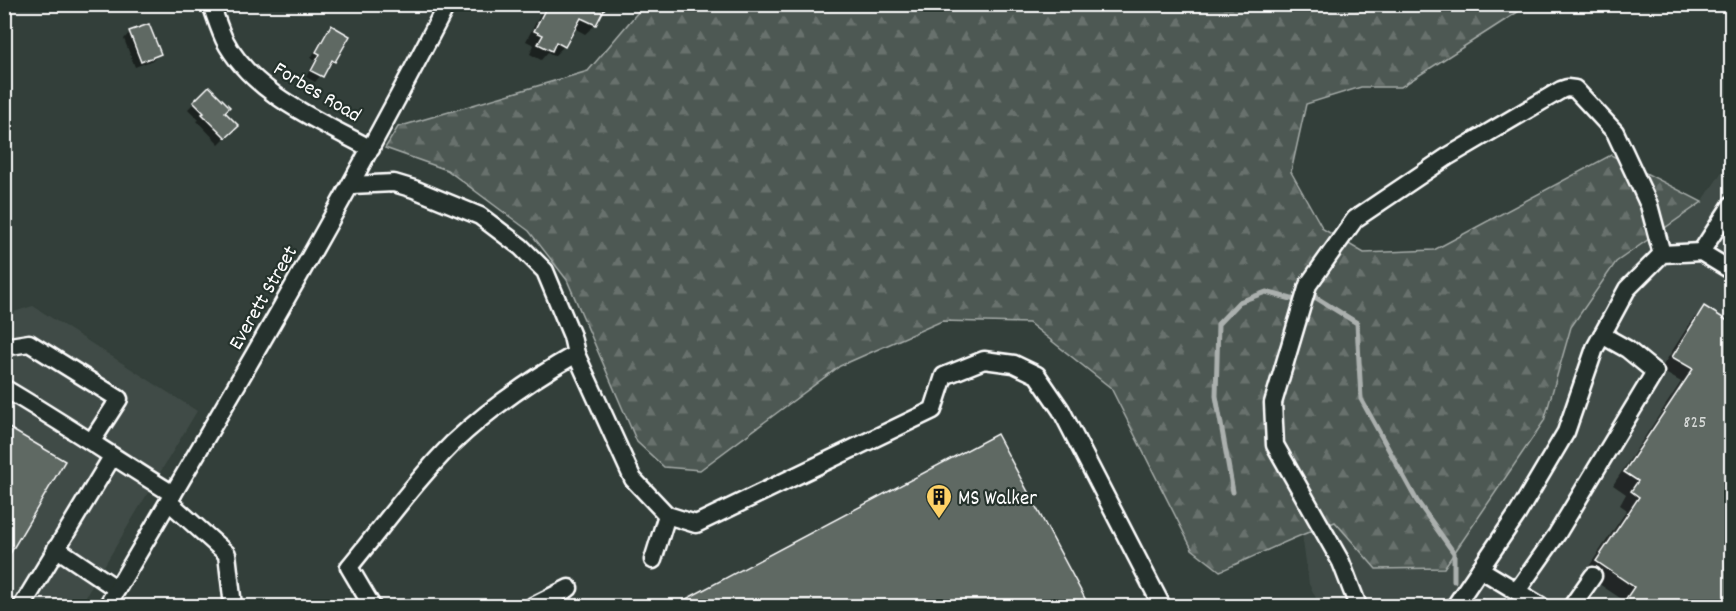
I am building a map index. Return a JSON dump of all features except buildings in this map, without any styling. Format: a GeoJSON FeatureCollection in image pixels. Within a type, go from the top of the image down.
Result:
{"type":"FeatureCollection","features":[{"type":"Feature","properties":{"kind":"street","name":"Forbes Road"},"geometry":{"type":"LineString","coordinates":[[211,4],[225,40],[254,78],[274,95],[371,149]]}},
{"type":"Feature","properties":{"kind":"street","name":"Everett Street"},"geometry":{"type":"LineString","coordinates":[[107,606],[253,358],[351,185],[447,4]]}},
{"type":"Feature","properties":{"kind":"street"},"geometry":{"type":"LineString","coordinates":[[1358,606],[1341,562],[1275,445],[1273,403],[1308,285],[1355,219],[1447,157],[1567,88],[1575,89],[1615,132],[1649,205],[1662,254]]}},
{"type":"Feature","properties":{"kind":"street"},"geometry":{"type":"LineString","coordinates":[[351,185],[394,183],[414,189],[480,216],[521,247],[545,272],[572,336],[576,354],[633,479],[667,515],[696,524],[933,410],[944,376],[984,360],[1014,364],[1037,375],[1060,410],[1162,606]]}},
{"type":"Feature","properties":{"kind":"street"},"geometry":{"type":"LineString","coordinates":[[1701,252],[1731,204]]}},
{"type":"Feature","properties":{"kind":"street"},"geometry":{"type":"LineString","coordinates":[[1455,606],[1518,513],[1566,432],[1595,348],[1627,290],[1662,254],[1701,252],[1731,271]]}},
{"type":"Feature","properties":{"kind":"street"},"geometry":{"type":"LineString","coordinates":[[1517,591],[1557,534],[1655,372],[1627,349],[1602,335]]}},
{"type":"Feature","properties":{"kind":"street"},"geometry":{"type":"LineString","coordinates":[[4,347],[29,343],[119,399],[92,441]]}},
{"type":"Feature","properties":{"kind":"street"},"geometry":{"type":"LineString","coordinates":[[372,606],[349,567],[452,444],[490,410],[534,378],[576,354]]}},
{"type":"Feature","properties":{"kind":"street"},"geometry":{"type":"LineString","coordinates":[[4,388],[92,441],[171,498],[227,554],[233,606]]}},
{"type":"Feature","properties":{"kind":"street"},"geometry":{"type":"LineString","coordinates":[[22,606],[112,457]]}},
{"type":"Feature","properties":{"kind":"street"},"geometry":{"type":"LineString","coordinates":[[653,560],[667,515]]}},
{"type":"Feature","properties":{"kind":"street"},"geometry":{"type":"LineString","coordinates":[[56,548],[117,589]]}},
{"type":"Feature","properties":{"kind":"street"},"geometry":{"type":"LineString","coordinates":[[1480,569],[1541,606]]}},
{"type":"Feature","properties":{"kind":"street"},"geometry":{"type":"LineString","coordinates":[[1572,606],[1593,576]]}},
{"type":"Feature","properties":{"kind":"street"},"geometry":{"type":"LineString","coordinates":[[533,606],[569,588]]}},
{"type":"Feature","properties":{"kind":"shaded area"},"geometry":{"type":"Polygon","coordinates":[[[1731,158],[1731,606],[1320,606],[1309,584],[1302,534],[1335,522],[1376,569],[1544,421],[1571,327],[1616,262],[1702,202],[1731,158]]]}},
{"type":"Feature","properties":{"kind":"shaded area"},"geometry":{"type":"Polygon","coordinates":[[[33,306],[197,411],[80,606],[5,606],[4,315],[33,306]]]}},
{"type":"Feature","properties":{"kind":"green space"},"geometry":{"type":"Polygon","coordinates":[[[1530,4],[1401,87],[1361,87],[1306,104],[1291,172],[1323,229],[1364,253],[1434,250],[1611,155],[1702,202],[1616,262],[1571,327],[1544,421],[1444,568],[1376,569],[1335,522],[1220,571],[1192,549],[1111,388],[1029,323],[942,321],[840,366],[700,470],[664,467],[637,442],[567,280],[529,231],[447,170],[385,148],[398,127],[588,71],[644,5],[1530,4]]]}},
{"type":"Feature","properties":{"kind":"waterway"},"geometry":{"type":"LineString","coordinates":[[1233,492],[1216,396],[1218,324],[1239,302],[1266,292],[1295,300]]}},
{"type":"Feature","properties":{"kind":"waterway"},"geometry":{"type":"LineString","coordinates":[[1315,297],[1357,323],[1361,399],[1417,501],[1454,553],[1454,581]]}},
{"type":"Feature","properties":{"kind":"waterway"},"geometry":{"type":"LineString","coordinates":[[1483,601],[1489,606]]}},
{"type":"Feature","properties":{"kind":"place","name":"MS Walker"},"geometry":{"type":"Point","coordinates":[939,520]}}]}
